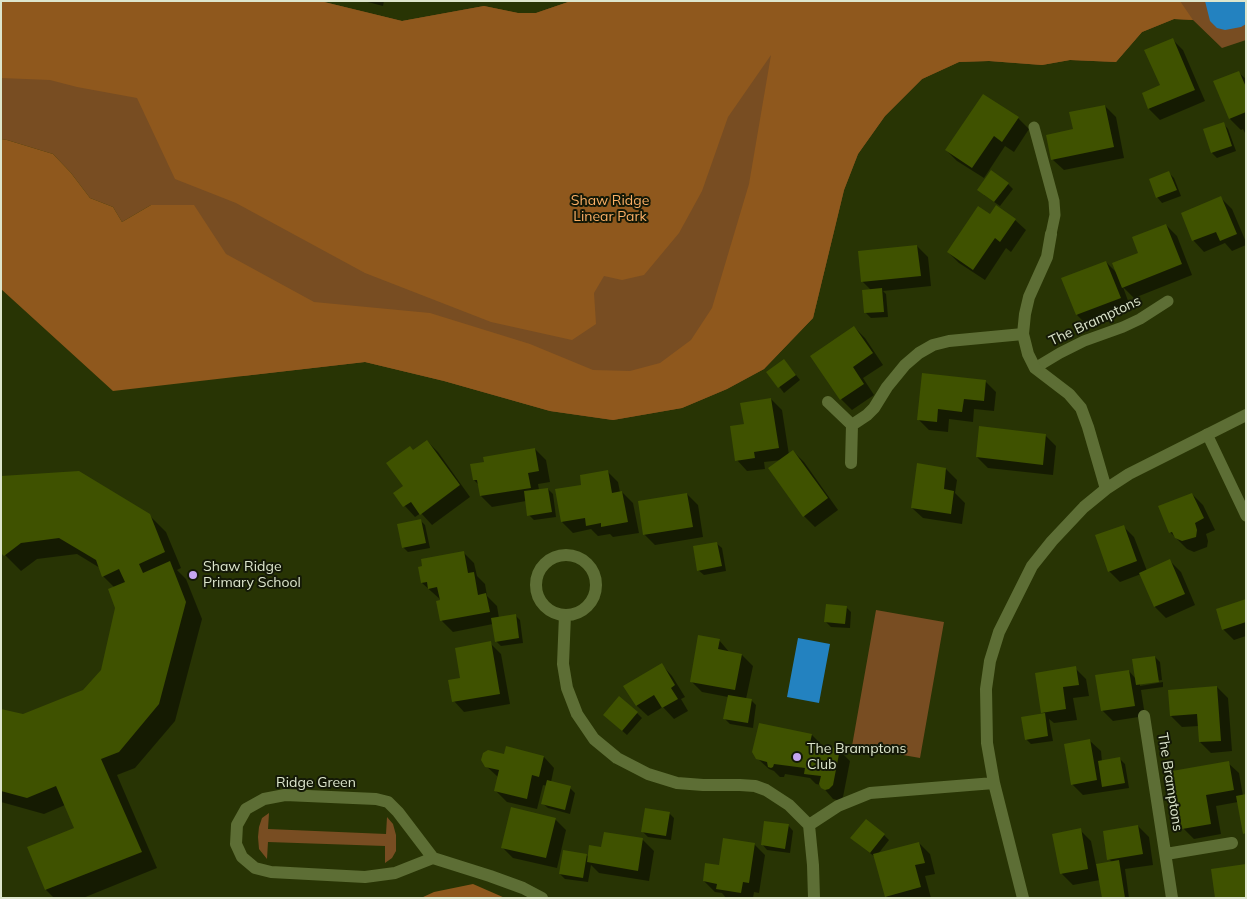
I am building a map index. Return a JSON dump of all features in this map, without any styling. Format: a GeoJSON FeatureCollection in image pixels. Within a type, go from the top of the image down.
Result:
{"type":"FeatureCollection","features":[{"type":"Feature","properties":{"kind":"street"},"geometry":{"type":"LineString","coordinates":[[1051,234],[1047,257],[1027,306],[1023,334],[1028,354],[1035,368],[1069,394],[1081,408],[1106,489]]}},
{"type":"Feature","properties":{"kind":"street"},"geometry":{"type":"LineString","coordinates":[[852,425],[874,408],[887,387],[905,365],[919,353],[933,345],[949,341],[1023,334]]}},
{"type":"Feature","properties":{"kind":"street"},"geometry":{"type":"LineString","coordinates":[[828,402],[852,425],[851,463]]}},
{"type":"Feature","properties":{"kind":"street"},"geometry":{"type":"LineString","coordinates":[[1023,898],[994,783],[987,743],[986,689],[990,661],[999,632],[1032,566],[1084,507],[1106,489],[1151,462],[1246,415]]}},
{"type":"Feature","properties":{"kind":"street"},"geometry":{"type":"LineString","coordinates":[[568,555],[578,557],[587,563],[593,571],[596,581],[596,592],[592,602],[585,609],[576,614],[565,615],[555,613],[546,608],[540,600],[536,589],[541,569],[548,561],[557,556],[568,555]]}},
{"type":"Feature","properties":{"kind":"street"},"geometry":{"type":"LineString","coordinates":[[565,615],[563,664],[567,688],[577,714],[594,739],[617,758],[648,774],[677,783],[754,786],[766,790],[789,805],[809,826],[814,898]]}},
{"type":"Feature","properties":{"kind":"street","name":"The Bramptons"},"geometry":{"type":"LineString","coordinates":[[1144,716],[1172,898]]}},
{"type":"Feature","properties":{"kind":"street"},"geometry":{"type":"LineString","coordinates":[[809,826],[838,806],[870,793],[994,783]]}},
{"type":"Feature","properties":{"kind":"street","name":"Ridge Green"},"geometry":{"type":"LineString","coordinates":[[285,795],[376,799],[388,802],[393,807],[433,858],[395,874],[365,877],[271,872],[255,868],[242,857],[236,844],[237,825],[246,808],[264,799],[285,795]]}},
{"type":"Feature","properties":{"kind":"street","name":"The Bramptons"},"geometry":{"type":"LineString","coordinates":[[1166,854],[1232,843]]}},
{"type":"Feature","properties":{"kind":"street"},"geometry":{"type":"LineString","coordinates":[[433,858],[523,888],[542,898]]}},
{"type":"Feature","properties":{"kind":"lane"},"geometry":{"type":"LineString","coordinates":[[1034,127],[1054,201],[1055,214],[1051,234]]}},
{"type":"Feature","properties":{"kind":"lane","name":"The Bramptons"},"geometry":{"type":"LineString","coordinates":[[1035,368],[1084,341],[1132,323],[1168,302]]}},
{"type":"Feature","properties":{"kind":"lane"},"geometry":{"type":"LineString","coordinates":[[1207,434],[1246,516]]}},
{"type":"Feature","properties":{"kind":"green space","name":"Shaw Ridge Linear Park"},"geometry":{"type":"Polygon","coordinates":[[[1,1],[320,1],[402,21],[484,6],[518,13],[536,13],[571,1],[1246,1],[1246,40],[1222,48],[1193,20],[1174,19],[1142,32],[1116,62],[1070,60],[1042,65],[989,61],[959,62],[922,79],[885,116],[858,154],[844,190],[813,318],[764,369],[727,389],[682,408],[613,420],[550,411],[444,381],[365,362],[243,376],[151,205],[122,222],[113,207],[90,198],[71,173],[53,154],[1,139],[1,1]]]}},
{"type":"Feature","properties":{"kind":"green space","name":"Shaw Ridge Linear Park"},"geometry":{"type":"Polygon","coordinates":[[[1,1],[320,1],[402,21],[484,6],[518,13],[536,13],[571,1],[1180,1],[1193,20],[1174,19],[1142,32],[1116,62],[1070,60],[1042,65],[989,61],[959,62],[922,79],[885,116],[858,154],[844,190],[813,318],[764,369],[727,389],[682,408],[613,420],[550,411],[444,381],[365,362],[113,391],[1,289],[1,139],[53,154],[71,173],[90,198],[113,207],[122,222],[151,205],[194,205],[226,254],[314,302],[430,313],[530,344],[593,370],[630,371],[660,363],[691,340],[712,308],[749,184],[771,55],[728,117],[702,191],[679,233],[644,275],[622,280],[604,276],[594,293],[596,324],[572,340],[491,322],[365,273],[236,203],[175,179],[137,98],[50,80],[1,78],[1,1]]]}},
{"type":"Feature","properties":{"kind":"green space"},"geometry":{"type":"Polygon","coordinates":[[[876,610],[944,622],[920,758],[852,746],[876,610]]]}},
{"type":"Feature","properties":{"kind":"green space"},"geometry":{"type":"Polygon","coordinates":[[[269,813],[268,829],[386,834],[387,817],[393,824],[396,835],[396,851],[392,858],[385,863],[385,846],[268,842],[267,859],[259,849],[258,837],[262,818],[269,813]]]}},
{"type":"Feature","properties":{"kind":"green space"},"geometry":{"type":"Polygon","coordinates":[[[473,884],[505,898],[421,898],[434,892],[473,884]]]}},
{"type":"Feature","properties":{"kind":"water"},"geometry":{"type":"Polygon","coordinates":[[[1205,1],[1246,1],[1246,24],[1241,27],[1225,30],[1217,28],[1210,21],[1205,1]]]}},
{"type":"Feature","properties":{"kind":"water"},"geometry":{"type":"Polygon","coordinates":[[[798,638],[830,644],[819,703],[787,697],[798,638]]]}},
{"type":"Feature","properties":{"kind":"building"},"geometry":{"type":"Polygon","coordinates":[[[1173,38],[1195,90],[1148,109],[1142,93],[1160,85],[1144,50],[1173,38]]]}},
{"type":"Feature","properties":{"kind":"building"},"geometry":{"type":"Polygon","coordinates":[[[1239,71],[1246,87],[1246,112],[1229,119],[1213,81],[1239,71]]]}},
{"type":"Feature","properties":{"kind":"building"},"geometry":{"type":"Polygon","coordinates":[[[983,94],[1019,117],[1002,142],[994,136],[972,168],[945,150],[983,94]]]}},
{"type":"Feature","properties":{"kind":"building"},"geometry":{"type":"Polygon","coordinates":[[[1105,105],[1114,147],[1051,160],[1046,135],[1073,129],[1069,112],[1105,105]]]}},
{"type":"Feature","properties":{"kind":"building"},"geometry":{"type":"Polygon","coordinates":[[[1224,122],[1232,146],[1211,153],[1203,129],[1224,122]]]}},
{"type":"Feature","properties":{"kind":"building"},"geometry":{"type":"Polygon","coordinates":[[[991,170],[1009,183],[994,202],[977,190],[991,170]]]}},
{"type":"Feature","properties":{"kind":"building"},"geometry":{"type":"Polygon","coordinates":[[[1169,171],[1177,190],[1156,198],[1149,179],[1169,171]]]}},
{"type":"Feature","properties":{"kind":"building"},"geometry":{"type":"Polygon","coordinates":[[[1221,196],[1237,234],[1220,241],[1216,232],[1192,241],[1181,213],[1221,196]]]}},
{"type":"Feature","properties":{"kind":"building"},"geometry":{"type":"Polygon","coordinates":[[[996,205],[1016,219],[1000,242],[995,238],[973,270],[947,252],[978,206],[990,214],[996,205]]]}},
{"type":"Feature","properties":{"kind":"building"},"geometry":{"type":"Polygon","coordinates":[[[1166,224],[1182,264],[1122,288],[1112,263],[1138,253],[1132,237],[1166,224]]]}},
{"type":"Feature","properties":{"kind":"building"},"geometry":{"type":"Polygon","coordinates":[[[917,245],[921,276],[861,282],[858,251],[917,245]]]}},
{"type":"Feature","properties":{"kind":"building"},"geometry":{"type":"Polygon","coordinates":[[[1106,261],[1121,298],[1076,315],[1061,278],[1106,261]]]}},
{"type":"Feature","properties":{"kind":"building"},"geometry":{"type":"Polygon","coordinates":[[[882,288],[884,312],[864,313],[862,290],[882,288]]]}},
{"type":"Feature","properties":{"kind":"building"},"geometry":{"type":"Polygon","coordinates":[[[854,326],[873,353],[853,367],[864,384],[840,400],[810,356],[854,326]]]}},
{"type":"Feature","properties":{"kind":"building"},"geometry":{"type":"Polygon","coordinates":[[[784,359],[796,375],[778,388],[766,372],[784,359]]]}},
{"type":"Feature","properties":{"kind":"building"},"geometry":{"type":"Polygon","coordinates":[[[922,373],[986,380],[984,401],[964,399],[962,412],[938,409],[937,422],[917,420],[922,373]]]}},
{"type":"Feature","properties":{"kind":"building"},"geometry":{"type":"Polygon","coordinates":[[[771,398],[779,448],[754,452],[755,458],[735,461],[730,426],[744,424],[740,403],[771,398]]]}},
{"type":"Feature","properties":{"kind":"building"},"geometry":{"type":"Polygon","coordinates":[[[979,426],[1046,434],[1043,465],[976,457],[979,426]]]}},
{"type":"Feature","properties":{"kind":"building"},"geometry":{"type":"Polygon","coordinates":[[[427,440],[460,485],[420,515],[411,502],[403,507],[393,493],[403,486],[386,463],[410,446],[413,450],[427,440]]]}},
{"type":"Feature","properties":{"kind":"building"},"geometry":{"type":"Polygon","coordinates":[[[535,448],[539,471],[528,473],[531,488],[480,496],[477,480],[473,480],[470,464],[484,462],[483,457],[535,448]]]}},
{"type":"Feature","properties":{"kind":"building"},"geometry":{"type":"Polygon","coordinates":[[[793,450],[828,498],[803,517],[768,468],[793,450]]]}},
{"type":"Feature","properties":{"kind":"building"},"geometry":{"type":"Polygon","coordinates":[[[917,463],[946,468],[944,489],[954,491],[951,514],[911,508],[917,463]]]}},
{"type":"Feature","properties":{"kind":"building"},"geometry":{"type":"Polygon","coordinates":[[[608,470],[612,493],[622,491],[628,522],[601,527],[601,523],[586,526],[585,518],[561,522],[555,489],[581,485],[580,475],[608,470]]]}},
{"type":"Feature","properties":{"kind":"building"},"geometry":{"type":"Polygon","coordinates":[[[79,471],[150,514],[165,552],[139,564],[143,573],[170,561],[186,602],[159,704],[119,752],[101,759],[142,852],[45,890],[27,847],[74,828],[56,786],[27,798],[1,791],[1,709],[23,714],[83,690],[101,670],[115,608],[108,589],[125,582],[119,569],[102,577],[96,560],[59,538],[21,543],[4,556],[1,553],[1,476],[79,471]]]}},
{"type":"Feature","properties":{"kind":"building"},"geometry":{"type":"Polygon","coordinates":[[[548,488],[552,512],[527,516],[524,491],[548,488]]]}},
{"type":"Feature","properties":{"kind":"building"},"geometry":{"type":"Polygon","coordinates":[[[687,493],[693,527],[643,535],[638,501],[687,493]]]}},
{"type":"Feature","properties":{"kind":"building"},"geometry":{"type":"Polygon","coordinates":[[[1192,493],[1204,518],[1195,523],[1196,537],[1182,541],[1175,538],[1172,532],[1169,533],[1158,506],[1192,493]]]}},
{"type":"Feature","properties":{"kind":"building"},"geometry":{"type":"Polygon","coordinates":[[[421,519],[426,543],[402,548],[397,524],[421,519]]]}},
{"type":"Feature","properties":{"kind":"building"},"geometry":{"type":"Polygon","coordinates":[[[1124,525],[1137,561],[1108,572],[1095,535],[1124,525]]]}},
{"type":"Feature","properties":{"kind":"building"},"geometry":{"type":"Polygon","coordinates":[[[717,542],[722,566],[697,571],[693,546],[717,542]]]}},
{"type":"Feature","properties":{"kind":"building"},"geometry":{"type":"Polygon","coordinates":[[[464,551],[468,573],[474,572],[478,595],[486,593],[490,612],[440,621],[436,601],[440,600],[437,587],[428,589],[427,582],[421,583],[418,567],[422,566],[421,559],[464,551]]]}},
{"type":"Feature","properties":{"kind":"building"},"geometry":{"type":"Polygon","coordinates":[[[1170,559],[1185,594],[1154,607],[1139,573],[1170,559]]]}},
{"type":"Feature","properties":{"kind":"building"},"geometry":{"type":"Polygon","coordinates":[[[1246,599],[1246,622],[1222,630],[1216,609],[1246,599]]]}},
{"type":"Feature","properties":{"kind":"building"},"geometry":{"type":"Polygon","coordinates":[[[826,604],[847,606],[845,624],[824,622],[826,604]]]}},
{"type":"Feature","properties":{"kind":"building"},"geometry":{"type":"Polygon","coordinates":[[[516,614],[519,638],[495,642],[491,618],[516,614]]]}},
{"type":"Feature","properties":{"kind":"building"},"geometry":{"type":"Polygon","coordinates":[[[698,635],[720,639],[718,649],[742,654],[735,690],[690,682],[698,635]]]}},
{"type":"Feature","properties":{"kind":"building"},"geometry":{"type":"Polygon","coordinates":[[[491,641],[500,694],[452,702],[448,680],[460,678],[455,648],[491,641]]]}},
{"type":"Feature","properties":{"kind":"building"},"geometry":{"type":"Polygon","coordinates":[[[1155,656],[1159,682],[1136,685],[1132,659],[1155,656]]]}},
{"type":"Feature","properties":{"kind":"building"},"geometry":{"type":"Polygon","coordinates":[[[662,663],[675,685],[671,688],[678,699],[662,708],[654,695],[636,706],[623,686],[662,663]]]}},
{"type":"Feature","properties":{"kind":"building"},"geometry":{"type":"Polygon","coordinates":[[[1076,666],[1079,685],[1063,687],[1066,709],[1041,713],[1035,673],[1076,666]]]}},
{"type":"Feature","properties":{"kind":"building"},"geometry":{"type":"Polygon","coordinates":[[[1129,670],[1135,706],[1101,711],[1095,675],[1129,670]]]}},
{"type":"Feature","properties":{"kind":"building"},"geometry":{"type":"Polygon","coordinates":[[[1217,686],[1221,741],[1199,742],[1197,714],[1170,716],[1168,690],[1217,686]]]}},
{"type":"Feature","properties":{"kind":"building"},"geometry":{"type":"Polygon","coordinates":[[[728,695],[752,699],[748,723],[723,719],[728,695]]]}},
{"type":"Feature","properties":{"kind":"building"},"geometry":{"type":"Polygon","coordinates":[[[619,696],[638,712],[622,731],[603,715],[619,696]]]}},
{"type":"Feature","properties":{"kind":"building"},"geometry":{"type":"Polygon","coordinates":[[[1045,713],[1048,736],[1025,740],[1021,717],[1045,713]]]}},
{"type":"Feature","properties":{"kind":"building","name":"The Bramptons Club"},"geometry":{"type":"Polygon","coordinates":[[[759,723],[812,734],[810,743],[840,749],[833,785],[825,790],[819,784],[821,776],[804,774],[805,768],[774,764],[771,768],[768,767],[767,762],[756,759],[752,752],[759,723]]]}},
{"type":"Feature","properties":{"kind":"building"},"geometry":{"type":"Polygon","coordinates":[[[1090,739],[1097,780],[1071,785],[1064,744],[1090,739]]]}},
{"type":"Feature","properties":{"kind":"building"},"geometry":{"type":"Polygon","coordinates":[[[506,746],[544,756],[539,777],[532,775],[527,799],[494,791],[499,770],[485,767],[481,760],[483,753],[488,750],[504,754],[506,746]]]}},
{"type":"Feature","properties":{"kind":"building"},"geometry":{"type":"Polygon","coordinates":[[[1120,757],[1125,783],[1102,787],[1098,761],[1120,757]]]}},
{"type":"Feature","properties":{"kind":"building"},"geometry":{"type":"Polygon","coordinates":[[[1229,761],[1234,790],[1206,795],[1211,824],[1182,829],[1172,771],[1229,761]]]}},
{"type":"Feature","properties":{"kind":"building"},"geometry":{"type":"Polygon","coordinates":[[[547,780],[571,786],[565,810],[541,804],[547,780]]]}},
{"type":"Feature","properties":{"kind":"building"},"geometry":{"type":"Polygon","coordinates":[[[1246,794],[1246,833],[1243,834],[1236,796],[1246,794]]]}},
{"type":"Feature","properties":{"kind":"building"},"geometry":{"type":"Polygon","coordinates":[[[511,807],[556,818],[546,858],[501,848],[511,807]]]}},
{"type":"Feature","properties":{"kind":"building"},"geometry":{"type":"Polygon","coordinates":[[[645,808],[670,812],[666,836],[641,832],[645,808]]]}},
{"type":"Feature","properties":{"kind":"building"},"geometry":{"type":"Polygon","coordinates":[[[866,819],[885,834],[870,853],[850,838],[866,819]]]}},
{"type":"Feature","properties":{"kind":"building"},"geometry":{"type":"Polygon","coordinates":[[[764,821],[789,824],[785,849],[761,845],[764,821]]]}},
{"type":"Feature","properties":{"kind":"building"},"geometry":{"type":"Polygon","coordinates":[[[1138,825],[1143,854],[1107,860],[1103,831],[1138,825]]]}},
{"type":"Feature","properties":{"kind":"building"},"geometry":{"type":"Polygon","coordinates":[[[1081,828],[1088,869],[1060,874],[1052,834],[1081,828]]]}},
{"type":"Feature","properties":{"kind":"building"},"geometry":{"type":"Polygon","coordinates":[[[604,832],[643,838],[638,871],[587,862],[589,845],[601,847],[604,832]]]}},
{"type":"Feature","properties":{"kind":"building"},"geometry":{"type":"Polygon","coordinates":[[[723,838],[755,843],[749,883],[743,882],[741,893],[716,889],[717,884],[703,881],[705,863],[719,865],[723,838]]]}},
{"type":"Feature","properties":{"kind":"building"},"geometry":{"type":"Polygon","coordinates":[[[919,842],[925,863],[915,865],[921,887],[885,897],[873,854],[919,842]]]}},
{"type":"Feature","properties":{"kind":"building"},"geometry":{"type":"Polygon","coordinates":[[[563,850],[587,854],[583,878],[559,874],[563,850]]]}},
{"type":"Feature","properties":{"kind":"building"},"geometry":{"type":"Polygon","coordinates":[[[1119,860],[1125,898],[1102,898],[1096,864],[1119,860]]]}},
{"type":"Feature","properties":{"kind":"building"},"geometry":{"type":"Polygon","coordinates":[[[1246,864],[1246,898],[1215,898],[1211,869],[1246,864]]]}},
{"type":"Feature","properties":{"kind":"place","name":"Shaw Ridge Primary School"},"geometry":{"type":"Point","coordinates":[193,575]}},
{"type":"Feature","properties":{"kind":"place","name":"The Bramptons Club"},"geometry":{"type":"Point","coordinates":[797,757]}}]}
